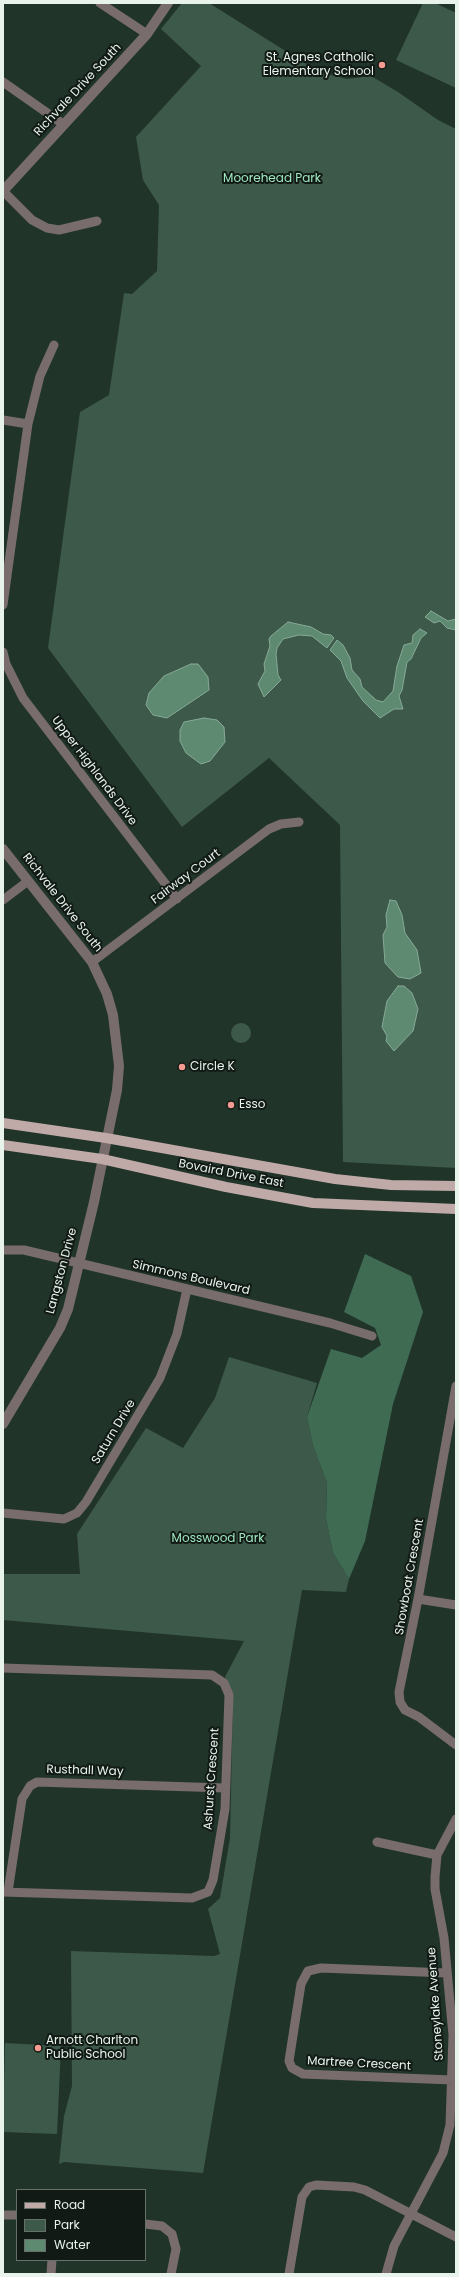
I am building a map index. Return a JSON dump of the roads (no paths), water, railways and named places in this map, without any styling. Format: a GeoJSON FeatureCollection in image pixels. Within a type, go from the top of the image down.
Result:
{"type":"FeatureCollection","features":[{"type":"Feature","properties":{"kind":"main road","name":"Bovaird Drive East"},"geometry":{"type":"LineString","coordinates":[[3,1123],[106,1138],[335,1180],[391,1185],[456,1186]]}},
{"type":"Feature","properties":{"kind":"main road","name":"Bovaird Drive East"},"geometry":{"type":"LineString","coordinates":[[3,1145],[102,1159],[226,1187],[313,1203],[456,1209]]}},
{"type":"Feature","properties":{"kind":"street"},"geometry":{"type":"LineString","coordinates":[[100,3],[147,34]]}},
{"type":"Feature","properties":{"kind":"street","name":"Richvale Drive South"},"geometry":{"type":"LineString","coordinates":[[3,191],[147,34],[168,3]]}},
{"type":"Feature","properties":{"kind":"street"},"geometry":{"type":"LineString","coordinates":[[3,82],[63,124]]}},
{"type":"Feature","properties":{"kind":"street"},"geometry":{"type":"LineString","coordinates":[[3,191],[32,220],[47,228],[59,230],[97,221]]}},
{"type":"Feature","properties":{"kind":"street"},"geometry":{"type":"LineString","coordinates":[[3,605],[28,424],[40,376],[54,345]]}},
{"type":"Feature","properties":{"kind":"street"},"geometry":{"type":"LineString","coordinates":[[3,420],[28,424]]}},
{"type":"Feature","properties":{"kind":"street","name":"Upper Highlands Drive"},"geometry":{"type":"LineString","coordinates":[[3,652],[6,664],[23,698],[177,899]]}},
{"type":"Feature","properties":{"kind":"street","name":"Fairway Court"},"geometry":{"type":"LineString","coordinates":[[92,962],[269,829],[281,824],[299,822]]}},
{"type":"Feature","properties":{"kind":"street","name":"Richvale Drive South"},"geometry":{"type":"LineString","coordinates":[[3,849],[92,962],[106,994],[116,1035],[119,1066],[117,1090],[102,1159]]}},
{"type":"Feature","properties":{"kind":"street"},"geometry":{"type":"LineString","coordinates":[[3,900],[28,881]]}},
{"type":"Feature","properties":{"kind":"street","name":"Langston Drive"},"geometry":{"type":"LineString","coordinates":[[3,1424],[60,1328],[68,1309],[102,1159]]}},
{"type":"Feature","properties":{"kind":"street","name":"Simmons Boulevard"},"geometry":{"type":"LineString","coordinates":[[3,1250],[24,1250],[330,1323],[372,1336]]}},
{"type":"Feature","properties":{"kind":"street","name":"Saturn Drive"},"geometry":{"type":"LineString","coordinates":[[3,1513],[64,1519],[77,1512],[94,1489],[160,1378],[177,1334],[187,1289]]}},
{"type":"Feature","properties":{"kind":"street","name":"Showboat Crescent"},"geometry":{"type":"LineString","coordinates":[[456,1386],[418,1599],[399,1692],[400,1702],[405,1710],[419,1717],[456,1745]]}},
{"type":"Feature","properties":{"kind":"street"},"geometry":{"type":"LineString","coordinates":[[418,1599],[456,1604]]}},
{"type":"Feature","properties":{"kind":"street","name":"Ashurst Crescent"},"geometry":{"type":"LineString","coordinates":[[3,1668],[212,1675],[219,1678],[227,1688],[229,1695],[225,1809],[213,1880],[211,1886],[204,1895],[192,1898],[6,1892]]}},
{"type":"Feature","properties":{"kind":"street","name":"Rusthall Way"},"geometry":{"type":"LineString","coordinates":[[6,1892],[22,1799],[25,1792],[37,1782],[225,1788]]}},
{"type":"Feature","properties":{"kind":"street","name":"Stoneylake Avenue"},"geometry":{"type":"LineString","coordinates":[[386,2274],[394,2246],[446,2145],[450,2125],[453,2035],[441,1918],[434,1889],[437,1855],[456,1819]]}},
{"type":"Feature","properties":{"kind":"street"},"geometry":{"type":"LineString","coordinates":[[377,1842],[437,1855]]}},
{"type":"Feature","properties":{"kind":"street","name":"Martree Crescent"},"geometry":{"type":"LineString","coordinates":[[447,1973],[313,1968],[308,1971],[300,1984],[289,2060],[292,2068],[303,2074],[452,2080]]}},
{"type":"Feature","properties":{"kind":"street"},"geometry":{"type":"LineString","coordinates":[[289,2274],[302,2197],[309,2187],[316,2185],[358,2188],[456,2238]]}},
{"type":"Feature","properties":{"kind":"street"},"geometry":{"type":"LineString","coordinates":[[3,2215],[16,2216]]}},
{"type":"Feature","properties":{"kind":"street"},"geometry":{"type":"LineString","coordinates":[[146,2224],[162,2226],[172,2234],[176,2249],[172,2274]]}},
{"type":"Feature","properties":{"kind":"street"},"geometry":{"type":"LineString","coordinates":[[51,2274],[52,2261]]}},
{"type":"Feature","properties":{"kind":"water"},"geometry":{"type":"Polygon","coordinates":[[[431,611],[448,621],[456,619],[456,630],[447,628],[440,621],[434,623],[425,617],[431,611]]]}},
{"type":"Feature","properties":{"kind":"water"},"geometry":{"type":"Polygon","coordinates":[[[288,622],[311,627],[323,634],[331,635],[334,638],[327,648],[312,636],[299,635],[283,639],[277,648],[276,654],[278,675],[281,680],[264,697],[258,684],[265,671],[264,664],[270,646],[269,639],[288,622]]]}},
{"type":"Feature","properties":{"kind":"water"},"geometry":{"type":"Polygon","coordinates":[[[420,629],[427,633],[421,638],[411,659],[407,662],[402,690],[399,696],[403,709],[394,709],[380,718],[363,701],[347,678],[341,661],[330,650],[337,640],[343,645],[350,658],[352,670],[360,679],[362,687],[376,700],[383,702],[393,691],[397,666],[404,645],[412,643],[413,635],[420,629]]]}},
{"type":"Feature","properties":{"kind":"water"},"geometry":{"type":"Polygon","coordinates":[[[191,664],[198,664],[208,677],[209,690],[167,718],[153,715],[146,705],[149,693],[164,676],[191,664]]]}},
{"type":"Feature","properties":{"kind":"water"},"geometry":{"type":"Polygon","coordinates":[[[204,718],[217,720],[224,727],[225,742],[210,761],[201,764],[186,753],[180,741],[180,730],[184,722],[204,718]]]}},
{"type":"Feature","properties":{"kind":"water"},"geometry":{"type":"Polygon","coordinates":[[[390,900],[396,901],[402,915],[405,933],[417,950],[421,973],[410,979],[398,977],[385,963],[383,935],[387,927],[386,915],[390,900]]]}},
{"type":"Feature","properties":{"kind":"water"},"geometry":{"type":"Polygon","coordinates":[[[398,986],[404,986],[412,993],[418,1009],[413,1031],[394,1051],[386,1041],[387,1036],[382,1027],[387,1001],[398,986]]]}},
{"type":"Feature","properties":{"kind":"place","name":"St. Agnes Catholic Elementary School"},"geometry":{"type":"Point","coordinates":[382,65]}},
{"type":"Feature","properties":{"kind":"place","name":"Circle K"},"geometry":{"type":"Point","coordinates":[182,1067]}},
{"type":"Feature","properties":{"kind":"place","name":"Esso"},"geometry":{"type":"Point","coordinates":[231,1105]}},
{"type":"Feature","properties":{"kind":"place","name":"Arnott Charlton Public School"},"geometry":{"type":"Point","coordinates":[38,2048]}},
{"type":"Feature","properties":{"kind":"park label","name":"Moorehead Park"},"geometry":{"type":"Point","coordinates":[272,179]}},
{"type":"Feature","properties":{"kind":"park label","name":"Mosswood Park"},"geometry":{"type":"Point","coordinates":[218,1539]}}]}
